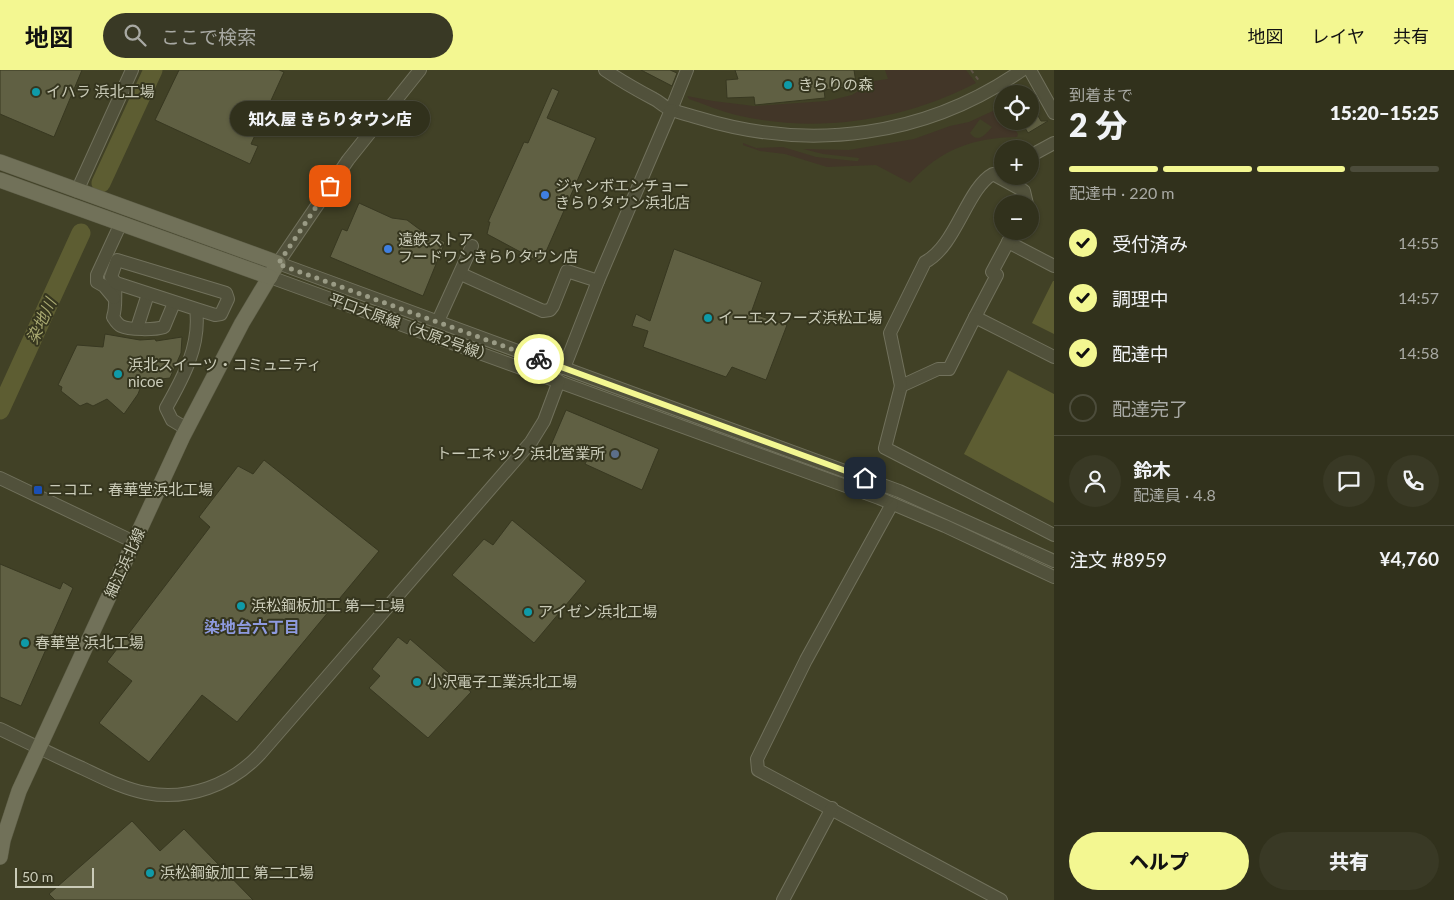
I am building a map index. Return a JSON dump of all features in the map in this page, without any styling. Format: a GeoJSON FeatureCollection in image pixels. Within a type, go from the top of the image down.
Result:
{"type":"FeatureCollection","features":[{"type":"Feature","properties":{"kind":"main road"},"geometry":{"type":"LineString","coordinates":[[0,162],[82,192],[120,223],[270,277]]}},
{"type":"Feature","properties":{"kind":"main road"},"geometry":{"type":"LineString","coordinates":[[0,180],[81,208],[100,207],[278,264]]}},
{"type":"Feature","properties":{"kind":"main road","name":"細江浜北線"},"geometry":{"type":"LineString","coordinates":[[0,857],[3,840],[19,792],[134,542],[187,429],[242,323],[278,264]]}},
{"type":"Feature","properties":{"kind":"street"},"geometry":{"type":"LineString","coordinates":[[82,192],[132,70]]}},
{"type":"Feature","properties":{"kind":"street"},"geometry":{"type":"LineString","coordinates":[[278,264],[348,160],[420,70]]}},
{"type":"Feature","properties":{"kind":"street"},"geometry":{"type":"LineString","coordinates":[[605,70],[628,85],[690,115],[726,126],[758,132],[819,136],[851,135],[896,127],[929,117],[979,96],[1022,70]]}},
{"type":"Feature","properties":{"kind":"street"},"geometry":{"type":"LineString","coordinates":[[564,368],[598,281],[687,70]]}},
{"type":"Feature","properties":{"kind":"street"},"geometry":{"type":"LineString","coordinates":[[1030,70],[1054,113]]}},
{"type":"Feature","properties":{"kind":"street"},"geometry":{"type":"LineString","coordinates":[[1039,151],[1054,143]]}},
{"type":"Feature","properties":{"kind":"street"},"geometry":{"type":"LineString","coordinates":[[994,174],[984,179],[960,222],[935,257],[925,262],[890,334],[901,386],[885,448],[1054,535]]}},
{"type":"Feature","properties":{"kind":"street"},"geometry":{"type":"LineString","coordinates":[[1015,185],[1024,191],[1025,195]]}},
{"type":"Feature","properties":{"kind":"street"},"geometry":{"type":"LineString","coordinates":[[114,298],[104,286],[97,282],[97,275],[120,223]]}},
{"type":"Feature","properties":{"kind":"street"},"geometry":{"type":"LineString","coordinates":[[901,386],[938,369],[949,368],[998,275],[992,272],[1009,240]]}},
{"type":"Feature","properties":{"kind":"street"},"geometry":{"type":"LineString","coordinates":[[1015,240],[1054,266]]}},
{"type":"Feature","properties":{"kind":"street"},"geometry":{"type":"LineString","coordinates":[[438,321],[461,274],[472,246]]}},
{"type":"Feature","properties":{"kind":"street"},"geometry":{"type":"LineString","coordinates":[[117,260],[226,293],[228,299],[221,314],[215,316],[148,294],[116,283],[111,277],[117,260]]}},
{"type":"Feature","properties":{"kind":"street","name":"平口大原線（大原2号線）"},"geometry":{"type":"LineString","coordinates":[[278,264],[898,491],[1054,561]]}},
{"type":"Feature","properties":{"kind":"street"},"geometry":{"type":"LineString","coordinates":[[461,274],[543,311],[550,310],[554,306],[567,271],[598,281]]}},
{"type":"Feature","properties":{"kind":"street","name":"平口大原線（大原2号線）"},"geometry":{"type":"LineString","coordinates":[[270,277],[892,504],[953,530],[1054,578]]}},
{"type":"Feature","properties":{"kind":"street"},"geometry":{"type":"LineString","coordinates":[[116,283],[114,298],[116,309],[113,317],[118,325],[122,327],[148,329],[164,327],[174,304]]}},
{"type":"Feature","properties":{"kind":"street"},"geometry":{"type":"LineString","coordinates":[[136,328],[148,294]]}},
{"type":"Feature","properties":{"kind":"street"},"geometry":{"type":"LineString","coordinates":[[187,429],[172,420],[166,408],[188,365],[195,343],[197,328],[196,309]]}},
{"type":"Feature","properties":{"kind":"street"},"geometry":{"type":"LineString","coordinates":[[975,316],[1054,357]]}},
{"type":"Feature","properties":{"kind":"street"},"geometry":{"type":"LineString","coordinates":[[0,729],[116,784],[145,793],[158,795],[182,794],[209,788],[243,770],[260,754],[531,442],[544,421],[559,381]]}},
{"type":"Feature","properties":{"kind":"street"},"geometry":{"type":"LineString","coordinates":[[0,478],[134,542]]}},
{"type":"Feature","properties":{"kind":"street"},"geometry":{"type":"LineString","coordinates":[[892,504],[806,660],[757,759],[758,770],[1001,900]]}},
{"type":"Feature","properties":{"kind":"street"},"geometry":{"type":"LineString","coordinates":[[783,900],[832,808]]}},
{"type":"Feature","properties":{"kind":"path"},"geometry":{"type":"LineString","coordinates":[[971,70],[981,83]]}},
{"type":"Feature","properties":{"kind":"shaded area"},"geometry":{"type":"Polygon","coordinates":[[[885,70],[966,70],[976,83],[919,107],[889,115],[828,123],[766,121],[736,115],[689,99],[687,96],[754,106],[827,101],[852,95],[874,81],[888,79],[885,70]]]}},
{"type":"Feature","properties":{"kind":"shaded area"},"geometry":{"type":"Polygon","coordinates":[[[994,110],[994,130],[1015,130],[1018,134],[1017,137],[986,140],[958,148],[933,162],[910,183],[876,165],[827,167],[785,154],[760,151],[743,145],[743,143],[756,148],[783,147],[816,157],[858,161],[859,158],[823,154],[803,149],[849,150],[914,139],[950,126],[969,122],[994,110]],[[980,119],[970,133],[976,138],[984,135],[992,127],[980,119]]]}},
{"type":"Feature","properties":{"kind":"shaded area"},"geometry":{"type":"Polygon","coordinates":[[[1054,281],[1054,334],[1032,323],[1054,281]]]}},
{"type":"Feature","properties":{"kind":"shaded area"},"geometry":{"type":"Polygon","coordinates":[[[1008,370],[1054,394],[1054,503],[964,454],[1008,370]]]}},
{"type":"Feature","properties":{"kind":"building","name":"イハラ 浜北工場"},"geometry":{"type":"Polygon","coordinates":[[[0,70],[82,70],[54,137],[0,114],[0,70]]]}},
{"type":"Feature","properties":{"kind":"building"},"geometry":{"type":"Polygon","coordinates":[[[179,70],[279,70],[284,72],[251,144],[258,146],[250,164],[155,120],[179,70]]]}},
{"type":"Feature","properties":{"kind":"building"},"geometry":{"type":"Polygon","coordinates":[[[641,70],[670,70],[677,73],[672,86],[641,70]]]}},
{"type":"Feature","properties":{"kind":"building","name":"きらりの森"},"geometry":{"type":"Polygon","coordinates":[[[735,70],[854,70],[856,83],[824,90],[825,98],[755,105],[754,97],[727,98],[726,80],[738,79],[735,70]]]}},
{"type":"Feature","properties":{"kind":"building"},"geometry":{"type":"Polygon","coordinates":[[[552,88],[559,91],[547,118],[596,138],[541,263],[487,234],[490,222],[488,222],[524,142],[528,143],[552,88]]]}},
{"type":"Feature","properties":{"kind":"building"},"geometry":{"type":"Polygon","coordinates":[[[1039,118],[1041,121],[1048,121],[1039,126],[1039,118]]]}},
{"type":"Feature","properties":{"kind":"building","name":"遠鉄ストア フードワンきらりタウン店"},"geometry":{"type":"Polygon","coordinates":[[[359,203],[392,218],[407,220],[419,229],[445,242],[423,296],[330,257],[342,229],[347,231],[359,203]]]}},
{"type":"Feature","properties":{"kind":"building","name":"イーエスフーズ浜松工場"},"geometry":{"type":"Polygon","coordinates":[[[674,249],[762,282],[751,313],[787,325],[766,380],[732,367],[726,377],[643,347],[648,331],[632,326],[636,314],[650,321],[674,249]]]}},
{"type":"Feature","properties":{"kind":"building","name":"浜北スイーツ・コミュニティ nicoe"},"geometry":{"type":"Polygon","coordinates":[[[105,334],[140,340],[155,339],[156,341],[182,337],[181,353],[170,378],[143,381],[138,394],[124,414],[107,399],[93,406],[87,403],[80,406],[61,391],[62,387],[58,385],[77,345],[103,347],[105,334]]]}},
{"type":"Feature","properties":{"kind":"building","name":"トーエネック 浜北営業所"},"geometry":{"type":"Polygon","coordinates":[[[566,410],[659,449],[642,490],[585,464],[587,460],[551,445],[566,410]]]}},
{"type":"Feature","properties":{"kind":"building","name":"浜松鋼板加工 第一工場"},"geometry":{"type":"Polygon","coordinates":[[[264,460],[379,551],[237,722],[202,695],[149,762],[99,723],[132,681],[107,662],[210,527],[199,517],[238,466],[253,474],[264,460]]]}},
{"type":"Feature","properties":{"kind":"building","name":"アイゼン浜北工場"},"geometry":{"type":"Polygon","coordinates":[[[512,520],[586,581],[534,643],[452,575],[484,539],[493,545],[512,520]]]}},
{"type":"Feature","properties":{"kind":"building","name":"春華堂 浜北工場"},"geometry":{"type":"Polygon","coordinates":[[[0,564],[60,589],[63,582],[73,588],[21,706],[0,697],[0,564]]]}},
{"type":"Feature","properties":{"kind":"building","name":"小沢電子工業浜北工場"},"geometry":{"type":"Polygon","coordinates":[[[398,637],[407,644],[410,639],[471,692],[428,738],[369,688],[380,676],[372,669],[398,637]]]}},
{"type":"Feature","properties":{"kind":"building","name":"浜松鋼鈑加工 第二工場"},"geometry":{"type":"Polygon","coordinates":[[[132,821],[160,851],[184,829],[253,900],[55,900],[49,894],[132,821]]]}},
{"type":"Feature","properties":{"kind":"waterway","name":"染地川"},"geometry":{"type":"LineString","coordinates":[[101,183],[153,70]]}},
{"type":"Feature","properties":{"kind":"waterway","name":"染地川"},"geometry":{"type":"LineString","coordinates":[[0,410],[81,233]]}},
{"type":"Feature","properties":{"kind":"way so far"},"geometry":{"type":"LineString","coordinates":[[330,186],[278,264],[368,295],[539,359]]}},
{"type":"Feature","properties":{"kind":"place","name":"きらりの森"},"geometry":{"type":"Point","coordinates":[788,85]}},
{"type":"Feature","properties":{"kind":"place","name":"イハラ 浜北工場"},"geometry":{"type":"Point","coordinates":[36,92]}},
{"type":"Feature","properties":{"kind":"place","name":"知久屋 きらりタウン店"},"geometry":{"type":"Point","coordinates":[330,186]}},
{"type":"Feature","properties":{"kind":"place","name":"ジャンボエンチョー きらりタウン浜北店"},"geometry":{"type":"Point","coordinates":[545,195]}},
{"type":"Feature","properties":{"kind":"place","name":"遠鉄ストア フードワンきらりタウン店"},"geometry":{"type":"Point","coordinates":[388,249]}},
{"type":"Feature","properties":{"kind":"place","name":"イーエスフーズ浜松工場"},"geometry":{"type":"Point","coordinates":[708,318]}},
{"type":"Feature","properties":{"kind":"place","name":"浜北スイーツ・コミュニティ nicoe"},"geometry":{"type":"Point","coordinates":[118,374]}},
{"type":"Feature","properties":{"kind":"place","name":"トーエネック 浜北営業所"},"geometry":{"type":"Point","coordinates":[615,454]}},
{"type":"Feature","properties":{"kind":"place","name":"ニコエ・春華堂浜北工場"},"geometry":{"type":"Point","coordinates":[38,490]}},
{"type":"Feature","properties":{"kind":"place","name":"浜松鋼板加工 第一工場"},"geometry":{"type":"Point","coordinates":[241,606]}},
{"type":"Feature","properties":{"kind":"place","name":"アイゼン浜北工場"},"geometry":{"type":"Point","coordinates":[528,612]}},
{"type":"Feature","properties":{"kind":"place","name":"春華堂 浜北工場"},"geometry":{"type":"Point","coordinates":[25,643]}},
{"type":"Feature","properties":{"kind":"place","name":"小沢電子工業浜北工場"},"geometry":{"type":"Point","coordinates":[417,682]}},
{"type":"Feature","properties":{"kind":"place","name":"浜松鋼鈑加工 第二工場"},"geometry":{"type":"Point","coordinates":[150,873]}},
{"type":"Feature","properties":{"kind":"district","name":"染地台六丁目"},"geometry":{"type":"Point","coordinates":[252,627]}},
{"type":"Feature","properties":{"kind":"route"},"geometry":{"type":"LineString","coordinates":[[539,359],[865,478]]}}]}
